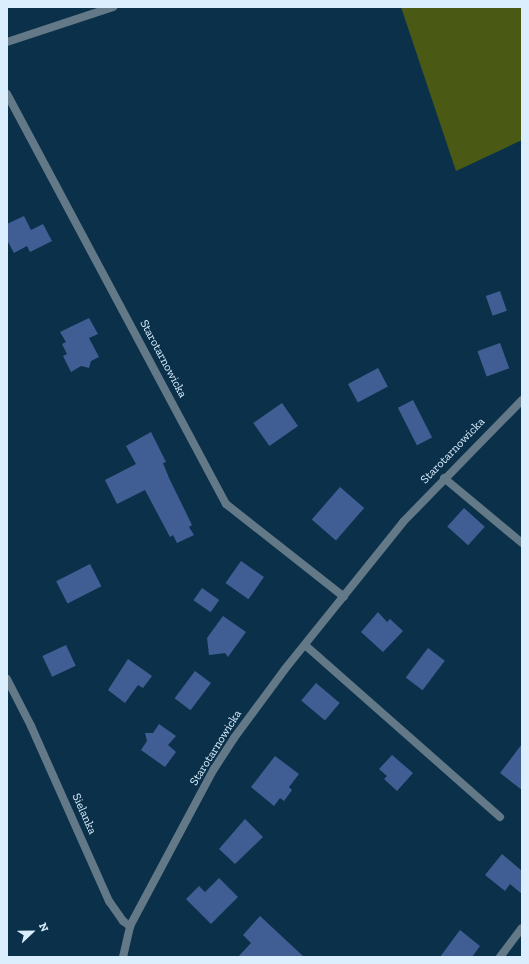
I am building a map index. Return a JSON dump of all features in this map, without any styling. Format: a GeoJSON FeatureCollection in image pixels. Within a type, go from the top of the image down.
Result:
{"type":"FeatureCollection","features":[{"type":"Feature","properties":{"kind":"street"},"geometry":{"type":"LineString","coordinates":[[7,42],[113,7]]}},
{"type":"Feature","properties":{"kind":"street","name":"Starotarnowicka"},"geometry":{"type":"LineString","coordinates":[[7,94],[226,504],[344,597]]}},
{"type":"Feature","properties":{"kind":"street","name":"Starotarnowicka"},"geometry":{"type":"LineString","coordinates":[[130,926],[214,769],[261,700],[403,522],[444,478],[522,400]]}},
{"type":"Feature","properties":{"kind":"street"},"geometry":{"type":"LineString","coordinates":[[444,478],[522,544]]}},
{"type":"Feature","properties":{"kind":"street"},"geometry":{"type":"LineString","coordinates":[[305,645],[500,817]]}},
{"type":"Feature","properties":{"kind":"street","name":"Sielanka"},"geometry":{"type":"LineString","coordinates":[[7,679],[31,726],[109,901],[123,921],[130,926]]}},
{"type":"Feature","properties":{"kind":"street"},"geometry":{"type":"LineString","coordinates":[[123,957],[130,926]]}},
{"type":"Feature","properties":{"kind":"street"},"geometry":{"type":"LineString","coordinates":[[500,957],[522,928]]}},
{"type":"Feature","properties":{"kind":"green space"},"geometry":{"type":"Polygon","coordinates":[[[401,7],[522,7],[522,140],[456,171],[401,7]]]}},
{"type":"Feature","properties":{"kind":"building"},"geometry":{"type":"Polygon","coordinates":[[[24,216],[31,230],[43,224],[52,241],[30,252],[27,246],[14,253],[7,240],[7,224],[24,216]]]}},
{"type":"Feature","properties":{"kind":"building"},"geometry":{"type":"Polygon","coordinates":[[[500,291],[507,311],[493,316],[486,296],[500,291]]]}},
{"type":"Feature","properties":{"kind":"building"},"geometry":{"type":"Polygon","coordinates":[[[89,318],[98,334],[89,338],[99,357],[91,361],[89,368],[81,366],[71,372],[63,356],[67,354],[62,344],[66,342],[60,332],[89,318]]]}},
{"type":"Feature","properties":{"kind":"building"},"geometry":{"type":"Polygon","coordinates":[[[500,343],[509,368],[487,377],[477,351],[500,343]]]}},
{"type":"Feature","properties":{"kind":"building"},"geometry":{"type":"Polygon","coordinates":[[[378,368],[388,387],[358,403],[348,384],[378,368]]]}},
{"type":"Feature","properties":{"kind":"building"},"geometry":{"type":"Polygon","coordinates":[[[413,400],[432,437],[417,445],[398,408],[413,400]]]}},
{"type":"Feature","properties":{"kind":"building"},"geometry":{"type":"Polygon","coordinates":[[[282,403],[298,426],[269,446],[253,423],[282,403]]]}},
{"type":"Feature","properties":{"kind":"building"},"geometry":{"type":"Polygon","coordinates":[[[151,432],[166,462],[163,463],[169,478],[192,525],[189,527],[194,535],[177,543],[173,535],[170,537],[145,490],[117,504],[105,480],[136,464],[126,446],[151,432]]]}},
{"type":"Feature","properties":{"kind":"building"},"geometry":{"type":"Polygon","coordinates":[[[340,487],[364,508],[336,540],[312,519],[340,487]]]}},
{"type":"Feature","properties":{"kind":"building"},"geometry":{"type":"Polygon","coordinates":[[[464,508],[485,527],[468,545],[447,527],[464,508]]]}},
{"type":"Feature","properties":{"kind":"building"},"geometry":{"type":"Polygon","coordinates":[[[241,561],[264,577],[248,599],[226,583],[241,561]]]}},
{"type":"Feature","properties":{"kind":"building"},"geometry":{"type":"Polygon","coordinates":[[[90,564],[101,586],[67,604],[56,581],[90,564]]]}},
{"type":"Feature","properties":{"kind":"building"},"geometry":{"type":"Polygon","coordinates":[[[202,588],[219,600],[211,612],[193,600],[202,588]]]}},
{"type":"Feature","properties":{"kind":"building"},"geometry":{"type":"Polygon","coordinates":[[[378,612],[387,622],[390,619],[403,631],[383,652],[361,632],[378,612]]]}},
{"type":"Feature","properties":{"kind":"building"},"geometry":{"type":"Polygon","coordinates":[[[223,616],[246,632],[228,657],[225,653],[209,655],[207,638],[223,616]]]}},
{"type":"Feature","properties":{"kind":"building"},"geometry":{"type":"Polygon","coordinates":[[[66,645],[76,666],[52,677],[42,656],[66,645]]]}},
{"type":"Feature","properties":{"kind":"building"},"geometry":{"type":"Polygon","coordinates":[[[428,648],[445,661],[423,690],[406,678],[428,648]]]}},
{"type":"Feature","properties":{"kind":"building"},"geometry":{"type":"Polygon","coordinates":[[[128,659],[152,676],[143,688],[138,685],[125,703],[108,690],[128,659]]]}},
{"type":"Feature","properties":{"kind":"building"},"geometry":{"type":"Polygon","coordinates":[[[195,671],[211,683],[191,710],[175,698],[195,671]]]}},
{"type":"Feature","properties":{"kind":"building"},"geometry":{"type":"Polygon","coordinates":[[[316,683],[340,703],[325,721],[301,701],[316,683]]]}},
{"type":"Feature","properties":{"kind":"building"},"geometry":{"type":"Polygon","coordinates":[[[159,724],[176,736],[168,745],[176,752],[165,767],[141,750],[147,741],[145,733],[153,733],[159,724]]]}},
{"type":"Feature","properties":{"kind":"building"},"geometry":{"type":"Polygon","coordinates":[[[522,744],[522,790],[500,773],[522,744]]]}},
{"type":"Feature","properties":{"kind":"building"},"geometry":{"type":"Polygon","coordinates":[[[392,755],[413,773],[397,791],[384,779],[387,776],[379,769],[392,755]]]}},
{"type":"Feature","properties":{"kind":"building"},"geometry":{"type":"Polygon","coordinates":[[[275,756],[299,774],[289,787],[292,790],[284,801],[280,798],[274,806],[251,787],[275,756]]]}},
{"type":"Feature","properties":{"kind":"building"},"geometry":{"type":"Polygon","coordinates":[[[245,819],[263,837],[235,864],[219,849],[245,819]]]}},
{"type":"Feature","properties":{"kind":"building"},"geometry":{"type":"Polygon","coordinates":[[[502,854],[522,871],[522,894],[510,884],[505,891],[485,875],[502,854]]]}},
{"type":"Feature","properties":{"kind":"building"},"geometry":{"type":"Polygon","coordinates":[[[219,878],[238,897],[211,924],[186,899],[199,886],[205,892],[219,878]]]}},
{"type":"Feature","properties":{"kind":"building"},"geometry":{"type":"Polygon","coordinates":[[[260,916],[304,957],[238,957],[251,943],[243,935],[260,916]]]}},
{"type":"Feature","properties":{"kind":"building"},"geometry":{"type":"Polygon","coordinates":[[[460,930],[480,946],[472,957],[440,957],[460,930]]]}}]}
